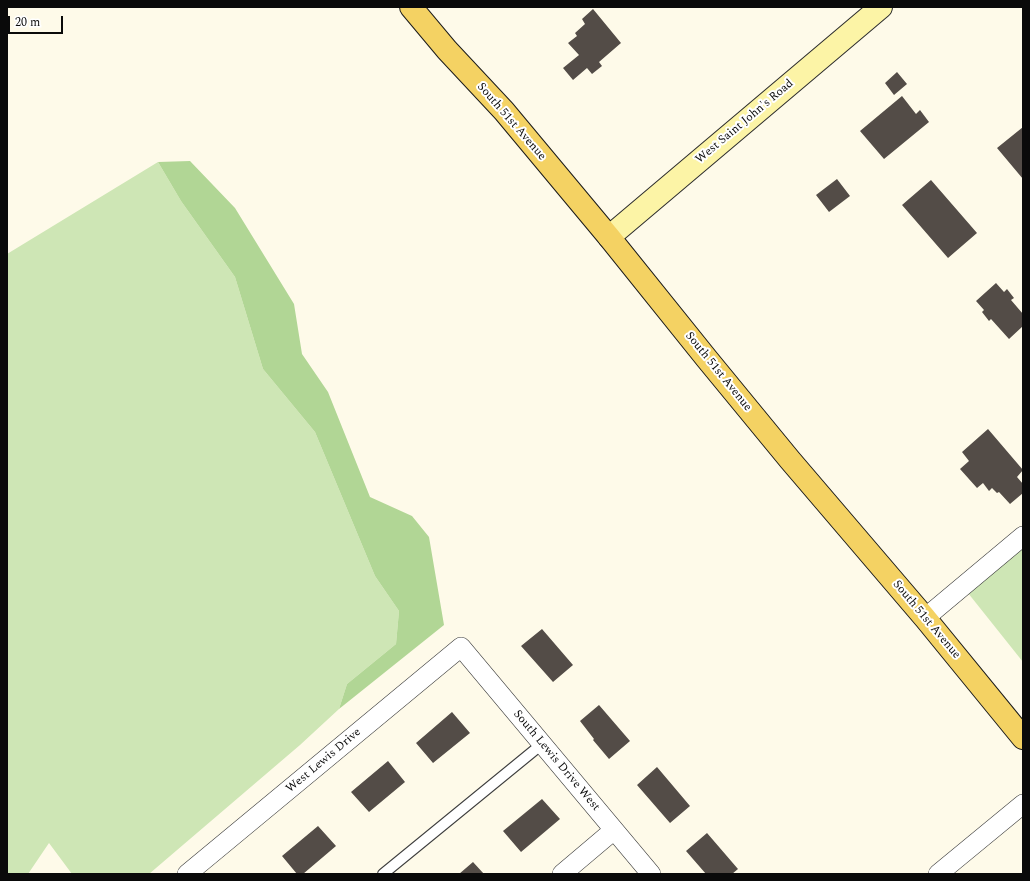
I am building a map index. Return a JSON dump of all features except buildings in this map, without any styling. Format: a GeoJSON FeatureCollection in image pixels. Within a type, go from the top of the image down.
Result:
{"type":"FeatureCollection","features":[{"type":"Feature","properties":{"kind":"main road","name":"South 51st Avenue"},"geometry":{"type":"LineString","coordinates":[[411,7],[446,50],[504,111],[609,237],[790,460],[925,618],[1023,738]]}},
{"type":"Feature","properties":{"kind":"street","name":"West Saint John's Road"},"geometry":{"type":"LineString","coordinates":[[609,237],[882,7]]}},
{"type":"Feature","properties":{"kind":"street"},"geometry":{"type":"LineString","coordinates":[[925,618],[1023,536]]}},
{"type":"Feature","properties":{"kind":"street","name":"South Lewis Drive West"},"geometry":{"type":"LineString","coordinates":[[461,647],[651,874]]}},
{"type":"Feature","properties":{"kind":"street","name":"West Lewis Drive"},"geometry":{"type":"LineString","coordinates":[[187,874],[461,647]]}},
{"type":"Feature","properties":{"kind":"street"},"geometry":{"type":"LineString","coordinates":[[938,874],[1023,804]]}},
{"type":"Feature","properties":{"kind":"street"},"geometry":{"type":"LineString","coordinates":[[562,874],[614,830]]}},
{"type":"Feature","properties":{"kind":"lane"},"geometry":{"type":"LineString","coordinates":[[383,874],[542,744]]}},
{"type":"Feature","properties":{"kind":"green space"},"geometry":{"type":"Polygon","coordinates":[[[190,161],[235,208],[294,304],[302,354],[328,392],[370,497],[412,516],[429,537],[444,625],[339,709],[347,684],[396,644],[399,611],[375,576],[315,432],[263,369],[235,277],[181,201],[158,162],[190,161]]]}},
{"type":"Feature","properties":{"kind":"green space"},"geometry":{"type":"Polygon","coordinates":[[[158,162],[181,201],[235,277],[263,369],[315,432],[375,576],[399,611],[396,644],[347,684],[339,709],[300,745],[149,874],[72,874],[49,843],[28,874],[7,874],[7,254],[158,162]]]}},
{"type":"Feature","properties":{"kind":"green space"},"geometry":{"type":"Polygon","coordinates":[[[1023,548],[1023,662],[968,593],[1023,548]]]}}]}
